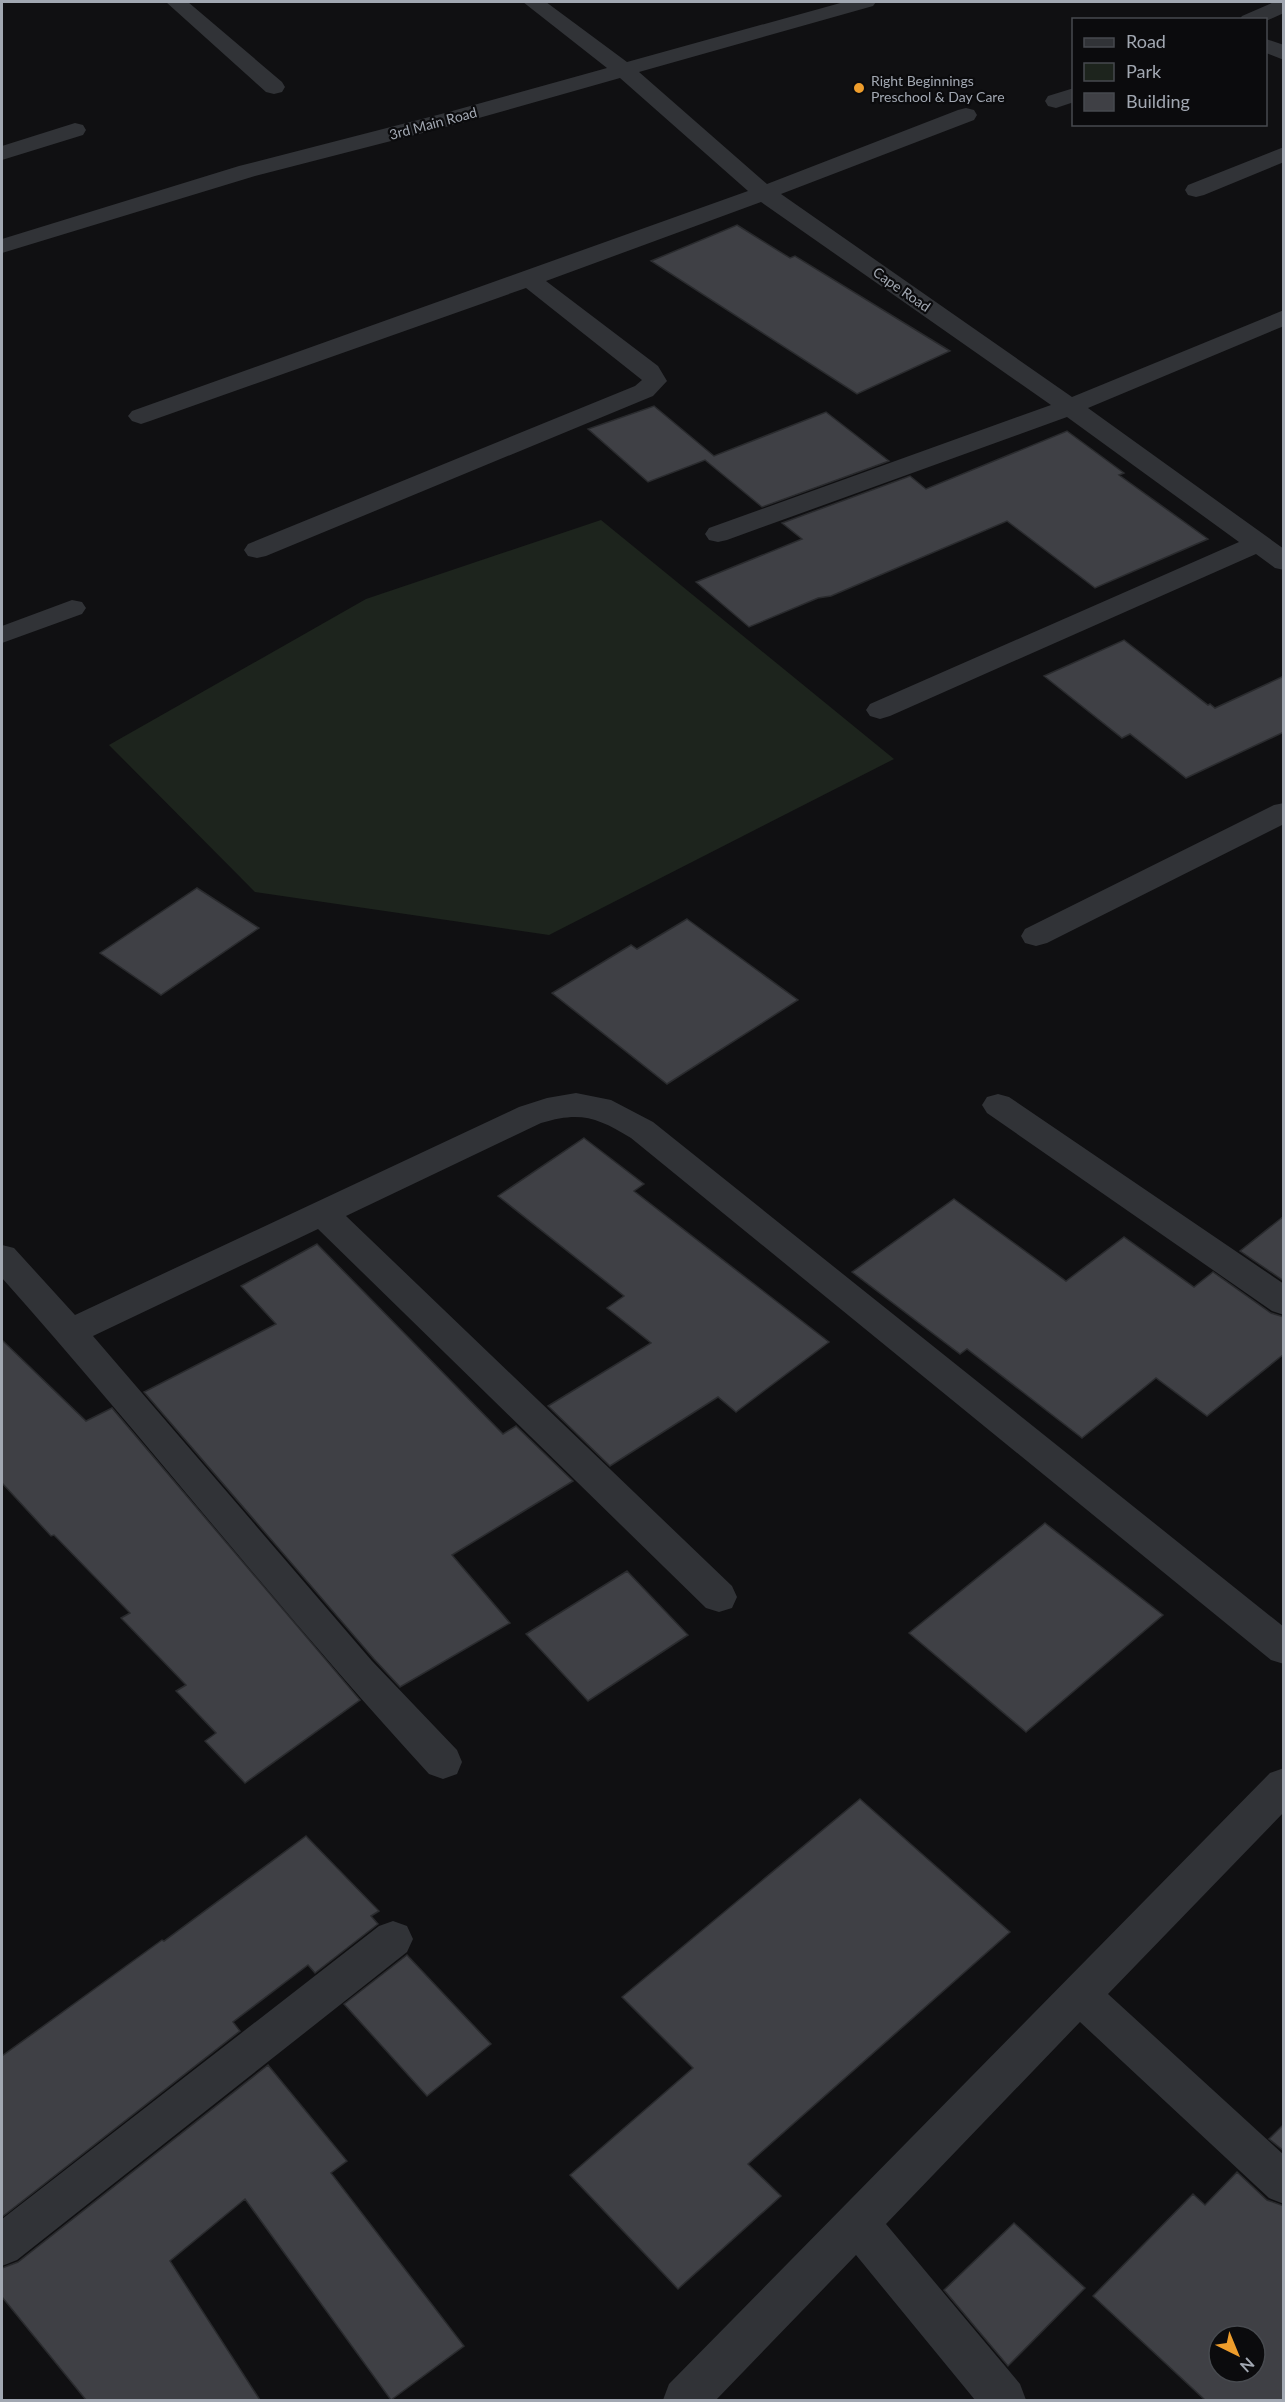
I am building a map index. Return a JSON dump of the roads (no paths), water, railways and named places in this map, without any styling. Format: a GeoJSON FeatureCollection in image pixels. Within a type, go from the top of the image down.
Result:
{"type":"FeatureCollection","features":[{"type":"Feature","properties":{"kind":"street"},"geometry":{"type":"LineString","coordinates":[[176,2],[274,87]]}},
{"type":"Feature","properties":{"kind":"street","name":"Cape Road"},"geometry":{"type":"LineString","coordinates":[[533,2],[625,71],[764,193],[1071,407],[1284,562]]}},
{"type":"Feature","properties":{"kind":"street","name":"3rd Main Road"},"geometry":{"type":"LineString","coordinates":[[2,246],[247,171],[625,71],[866,2]]}},
{"type":"Feature","properties":{"kind":"street"},"geometry":{"type":"LineString","coordinates":[[1254,18],[1284,5]]}},
{"type":"Feature","properties":{"kind":"street"},"geometry":{"type":"LineString","coordinates":[[1267,46],[1284,54]]}},
{"type":"Feature","properties":{"kind":"street"},"geometry":{"type":"LineString","coordinates":[[141,416],[529,279],[764,193],[966,115]]}},
{"type":"Feature","properties":{"kind":"street"},"geometry":{"type":"LineString","coordinates":[[2,153],[75,130]]}},
{"type":"Feature","properties":{"kind":"street"},"geometry":{"type":"LineString","coordinates":[[1196,190],[1284,154]]}},
{"type":"Feature","properties":{"kind":"street"},"geometry":{"type":"LineString","coordinates":[[257,550],[644,391],[655,381],[649,370],[529,279]]}},
{"type":"Feature","properties":{"kind":"street"},"geometry":{"type":"LineString","coordinates":[[718,534],[1071,407],[1284,316]]}},
{"type":"Feature","properties":{"kind":"street"},"geometry":{"type":"LineString","coordinates":[[880,710],[1257,544]]}},
{"type":"Feature","properties":{"kind":"street"},"geometry":{"type":"LineString","coordinates":[[2,635],[72,608]]}},
{"type":"Feature","properties":{"kind":"street"},"geometry":{"type":"LineString","coordinates":[[1036,936],[1284,812]]}},
{"type":"Feature","properties":{"kind":"street"},"geometry":{"type":"LineString","coordinates":[[70,1332],[530,1115],[560,1105],[591,1104],[619,1114],[651,1137],[1284,1649]]}},
{"type":"Feature","properties":{"kind":"street"},"geometry":{"type":"LineString","coordinates":[[998,1105],[1284,1302]]}},
{"type":"Feature","properties":{"kind":"street"},"geometry":{"type":"LineString","coordinates":[[322,1213],[719,1597]]}},
{"type":"Feature","properties":{"kind":"street"},"geometry":{"type":"LineString","coordinates":[[2,1257],[70,1332],[359,1672],[443,1761]]}},
{"type":"Feature","properties":{"kind":"street"},"geometry":{"type":"LineString","coordinates":[[685,2400],[1284,1785]]}},
{"type":"Feature","properties":{"kind":"street"},"geometry":{"type":"LineString","coordinates":[[2,2245],[393,1939]]}},
{"type":"Feature","properties":{"kind":"street"},"geometry":{"type":"LineString","coordinates":[[1080,1995],[1284,2184]]}},
{"type":"Feature","properties":{"kind":"street"},"geometry":{"type":"LineString","coordinates":[[858,2224],[1004,2400]]}},
{"type":"Feature","properties":{"kind":"place","name":"Right Beginnings Preschool & Day Care"},"geometry":{"type":"Point","coordinates":[859,88]}}]}
